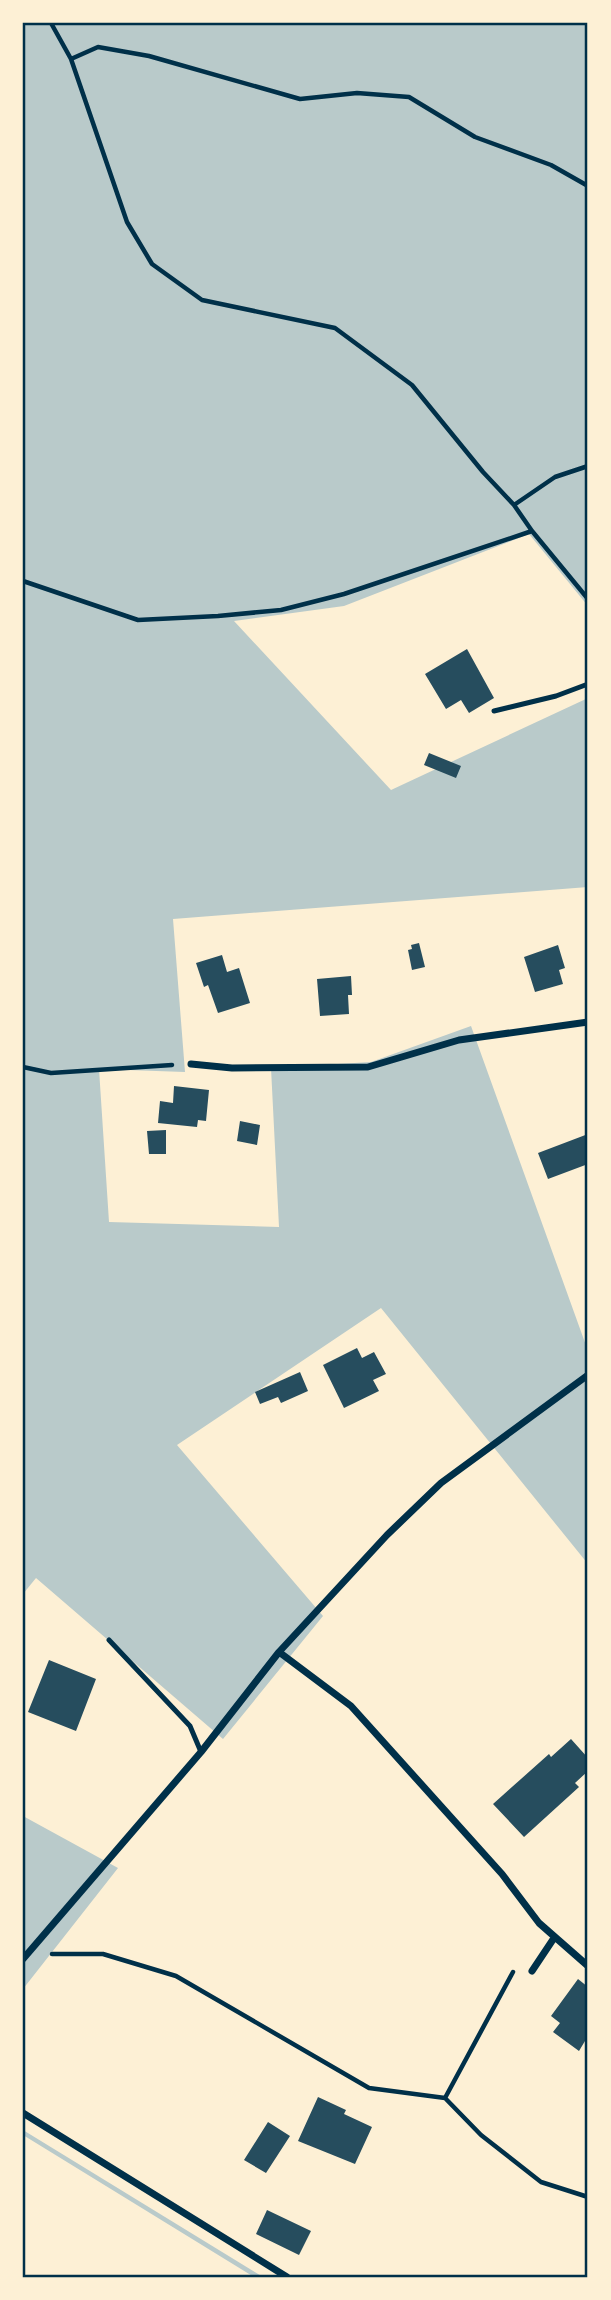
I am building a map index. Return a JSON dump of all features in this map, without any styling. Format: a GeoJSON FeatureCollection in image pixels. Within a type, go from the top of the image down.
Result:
{"type":"FeatureCollection","features":[{"type":"Feature","properties":{"kind":"street"},"geometry":{"type":"LineString","coordinates":[[191,1064],[232,1068],[368,1067],[458,1040],[588,1022]]}},
{"type":"Feature","properties":{"kind":"street"},"geometry":{"type":"LineString","coordinates":[[25,1957],[201,1752],[279,1652],[387,1535],[441,1483],[588,1375]]}},
{"type":"Feature","properties":{"kind":"street"},"geometry":{"type":"LineString","coordinates":[[279,1652],[351,1706],[502,1874],[539,1923],[588,1966]]}},
{"type":"Feature","properties":{"kind":"street"},"geometry":{"type":"LineString","coordinates":[[532,1971],[554,1938]]}},
{"type":"Feature","properties":{"kind":"street"},"geometry":{"type":"LineString","coordinates":[[23,2113],[288,2277]]}},
{"type":"Feature","properties":{"kind":"lane"},"geometry":{"type":"LineString","coordinates":[[494,711],[556,696],[588,684]]}},
{"type":"Feature","properties":{"kind":"lane"},"geometry":{"type":"LineString","coordinates":[[109,1640],[190,1726],[201,1752]]}},
{"type":"Feature","properties":{"kind":"path"},"geometry":{"type":"LineString","coordinates":[[51,23],[71,60],[127,222],[152,264],[202,300],[335,328],[412,385],[483,472],[514,505],[588,599]]}},
{"type":"Feature","properties":{"kind":"path"},"geometry":{"type":"LineString","coordinates":[[71,60],[99,47],[149,56],[300,99],[357,93],[409,97],[475,137],[551,165],[588,186]]}},
{"type":"Feature","properties":{"kind":"path"},"geometry":{"type":"LineString","coordinates":[[514,505],[555,477],[588,466]]}},
{"type":"Feature","properties":{"kind":"path"},"geometry":{"type":"LineString","coordinates":[[23,581],[138,620],[281,610],[344,594],[532,531]]}},
{"type":"Feature","properties":{"kind":"path"},"geometry":{"type":"LineString","coordinates":[[23,1067],[51,1073],[191,1064]]}},
{"type":"Feature","properties":{"kind":"path"},"geometry":{"type":"LineString","coordinates":[[25,1957],[103,1954],[176,1976],[369,2088],[445,2098],[481,2135],[541,2182],[588,2197]]}},
{"type":"Feature","properties":{"kind":"path"},"geometry":{"type":"LineString","coordinates":[[445,2098],[514,1970]]}},
{"type":"Feature","properties":{"kind":"shaded area"},"geometry":{"type":"Polygon","coordinates":[[[23,23],[588,23],[588,606],[529,534],[344,606],[234,621],[391,790],[588,698],[588,887],[173,919],[185,1072],[99,1069],[109,1222],[279,1227],[271,1068],[371,1062],[471,1026],[588,1351],[588,1564],[381,1308],[177,1445],[323,1616],[223,1739],[36,1578],[23,1594],[23,23]]]}},
{"type":"Feature","properties":{"kind":"shaded area"},"geometry":{"type":"Polygon","coordinates":[[[23,1816],[118,1868],[23,1989],[23,1816]]]}},
{"type":"Feature","properties":{"kind":"shaded area"},"geometry":{"type":"Polygon","coordinates":[[[23,2130],[263,2277],[254,2277],[23,2135],[23,2130]]]}},
{"type":"Feature","properties":{"kind":"building"},"geometry":{"type":"Polygon","coordinates":[[[467,649],[494,698],[469,713],[461,700],[446,709],[425,674],[467,649]]]}},
{"type":"Feature","properties":{"kind":"building"},"geometry":{"type":"Polygon","coordinates":[[[429,753],[461,766],[456,778],[424,765],[429,753]]]}},
{"type":"Feature","properties":{"kind":"building"},"geometry":{"type":"Polygon","coordinates":[[[419,943],[425,967],[412,970],[408,950],[412,949],[411,945],[419,943]]]}},
{"type":"Feature","properties":{"kind":"building"},"geometry":{"type":"Polygon","coordinates":[[[558,945],[565,968],[559,970],[563,984],[535,992],[524,957],[558,945]]]}},
{"type":"Feature","properties":{"kind":"building"},"geometry":{"type":"Polygon","coordinates":[[[222,955],[227,972],[239,968],[250,1003],[218,1013],[208,985],[204,987],[196,963],[222,955]]]}},
{"type":"Feature","properties":{"kind":"building"},"geometry":{"type":"Polygon","coordinates":[[[351,976],[349,1014],[320,1016],[317,979],[351,976]]]}},
{"type":"Feature","properties":{"kind":"building"},"geometry":{"type":"Polygon","coordinates":[[[174,1086],[209,1090],[206,1121],[198,1120],[197,1127],[158,1123],[160,1101],[173,1103],[174,1086]]]}},
{"type":"Feature","properties":{"kind":"building"},"geometry":{"type":"Polygon","coordinates":[[[240,1121],[260,1125],[257,1145],[237,1141],[240,1121]]]}},
{"type":"Feature","properties":{"kind":"building"},"geometry":{"type":"Polygon","coordinates":[[[166,1130],[166,1154],[149,1154],[147,1131],[166,1130]]]}},
{"type":"Feature","properties":{"kind":"building"},"geometry":{"type":"Polygon","coordinates":[[[588,1134],[588,1164],[548,1179],[538,1153],[588,1134]]]}},
{"type":"Feature","properties":{"kind":"building"},"geometry":{"type":"Polygon","coordinates":[[[357,1348],[362,1358],[374,1352],[386,1374],[373,1380],[379,1391],[344,1408],[323,1365],[357,1348]]]}},
{"type":"Feature","properties":{"kind":"building"},"geometry":{"type":"Polygon","coordinates":[[[300,1372],[308,1391],[281,1403],[278,1397],[260,1404],[255,1392],[300,1372]]]}},
{"type":"Feature","properties":{"kind":"building"},"geometry":{"type":"Polygon","coordinates":[[[49,1660],[96,1679],[76,1731],[28,1712],[49,1660]]]}},
{"type":"Feature","properties":{"kind":"building"},"geometry":{"type":"Polygon","coordinates":[[[571,1739],[588,1758],[588,1771],[575,1783],[579,1787],[524,1837],[493,1804],[549,1754],[551,1757],[571,1739]]]}},
{"type":"Feature","properties":{"kind":"building"},"geometry":{"type":"Polygon","coordinates":[[[578,1979],[588,1987],[588,2044],[585,2041],[579,2051],[553,2032],[560,2023],[551,2016],[578,1979]]]}},
{"type":"Feature","properties":{"kind":"building"},"geometry":{"type":"Polygon","coordinates":[[[318,2097],[346,2110],[344,2114],[372,2127],[355,2164],[298,2141],[318,2097]]]}},
{"type":"Feature","properties":{"kind":"building"},"geometry":{"type":"Polygon","coordinates":[[[268,2122],[290,2136],[266,2173],[244,2160],[268,2122]]]}},
{"type":"Feature","properties":{"kind":"building"},"geometry":{"type":"Polygon","coordinates":[[[267,2210],[311,2231],[299,2255],[256,2234],[267,2210]]]}}]}
